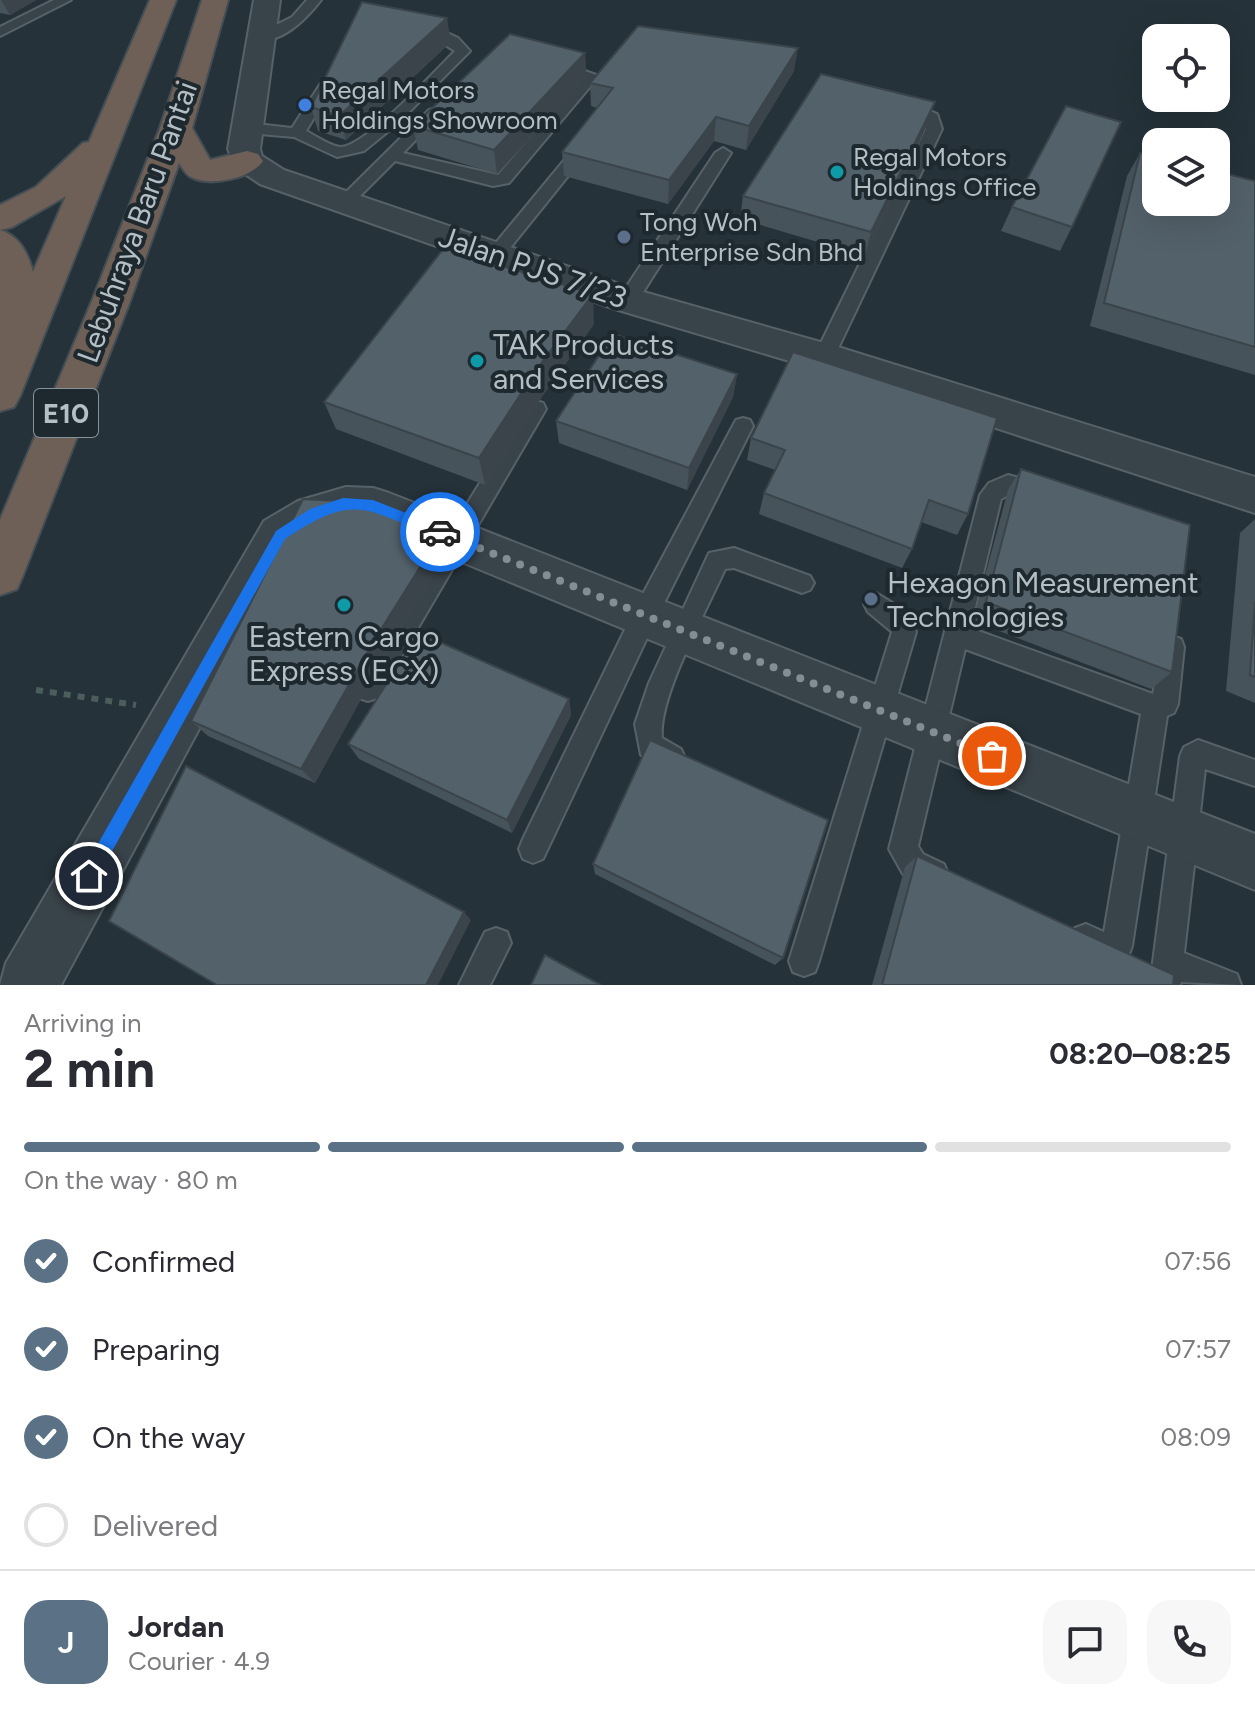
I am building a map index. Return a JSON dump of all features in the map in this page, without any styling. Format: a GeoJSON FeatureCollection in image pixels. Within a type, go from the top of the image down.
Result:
{"type":"FeatureCollection","features":[{"type":"Feature","properties":{"kind":"highway","name":"Lebuhraya Baru Pantai"},"geometry":{"type":"LineString","coordinates":[[6,382],[163,0]]}},
{"type":"Feature","properties":{"kind":"highway","name":"Lebuhraya Baru Pantai"},"geometry":{"type":"LineString","coordinates":[[0,575],[111,301],[176,128],[215,0]]}},
{"type":"Feature","properties":{"kind":"highway"},"geometry":{"type":"LineString","coordinates":[[176,128],[198,167],[204,171],[226,169],[247,145]]}},
{"type":"Feature","properties":{"kind":"highway"},"geometry":{"type":"LineString","coordinates":[[0,219],[48,194],[105,140]]}},
{"type":"Feature","properties":{"kind":"highway"},"geometry":{"type":"LineString","coordinates":[[0,242],[8,250],[15,266],[6,382]]}},
{"type":"Feature","properties":{"kind":"street"},"geometry":{"type":"LineString","coordinates":[[247,145],[267,0]]}},
{"type":"Feature","properties":{"kind":"street","name":"Jalan PJS 7/23"},"geometry":{"type":"LineString","coordinates":[[247,145],[272,177],[628,300],[824,357],[1255,495]]}},
{"type":"Feature","properties":{"kind":"street"},"geometry":{"type":"LineString","coordinates":[[28,985],[280,535],[314,512],[343,503],[373,506],[457,539],[1255,862]]}},
{"type":"Feature","properties":{"kind":"lane"},"geometry":{"type":"LineString","coordinates":[[0,32],[64,0]]}},
{"type":"Feature","properties":{"kind":"lane"},"geometry":{"type":"LineString","coordinates":[[263,37],[297,20],[314,0]]}},
{"type":"Feature","properties":{"kind":"lane"},"geometry":{"type":"LineString","coordinates":[[247,145],[297,133],[337,152],[358,148],[391,122],[463,51],[453,41],[412,23]]}},
{"type":"Feature","properties":{"kind":"lane"},"geometry":{"type":"LineString","coordinates":[[392,155],[493,181],[503,179],[592,76],[546,63]]}},
{"type":"Feature","properties":{"kind":"lane"},"geometry":{"type":"LineString","coordinates":[[297,133],[332,74]]}},
{"type":"Feature","properties":{"kind":"lane"},"geometry":{"type":"LineString","coordinates":[[344,202],[447,101]]}},
{"type":"Feature","properties":{"kind":"lane"},"geometry":{"type":"LineString","coordinates":[[824,357],[934,129],[932,117],[917,110],[898,110]]}},
{"type":"Feature","properties":{"kind":"lane"},"geometry":{"type":"LineString","coordinates":[[496,254],[585,145]]}},
{"type":"Feature","properties":{"kind":"lane"},"geometry":{"type":"LineString","coordinates":[[628,300],[723,153]]}},
{"type":"Feature","properties":{"kind":"lane"},"geometry":{"type":"LineString","coordinates":[[368,689],[536,409]]}},
{"type":"Feature","properties":{"kind":"lane"},"geometry":{"type":"LineString","coordinates":[[533,849],[664,623],[743,426]]}},
{"type":"Feature","properties":{"kind":"lane"},"geometry":{"type":"LineString","coordinates":[[940,877],[913,864],[903,849],[991,495],[997,487],[1013,481],[1058,497]]}},
{"type":"Feature","properties":{"kind":"lane"},"geometry":{"type":"LineString","coordinates":[[695,770],[650,746],[648,724],[664,623],[717,560],[734,558],[802,583]]}},
{"type":"Feature","properties":{"kind":"lane"},"geometry":{"type":"LineString","coordinates":[[804,961],[904,632],[900,621],[876,604]]}},
{"type":"Feature","properties":{"kind":"lane"},"geometry":{"type":"LineString","coordinates":[[958,635],[1155,707],[1165,704],[1174,628]]}},
{"type":"Feature","properties":{"kind":"lane"},"geometry":{"type":"LineString","coordinates":[[1155,707],[1166,974],[1226,985]]}},
{"type":"Feature","properties":{"kind":"lane"},"geometry":{"type":"LineString","coordinates":[[1059,927],[1102,947],[1117,946],[1160,824],[1193,756],[1198,753],[1255,773]]}},
{"type":"Feature","properties":{"kind":"lane"},"geometry":{"type":"LineString","coordinates":[[474,985],[496,943]]}},
{"type":"Feature","properties":{"kind":"path"},"geometry":{"type":"LineString","coordinates":[[36,690],[181,712]]}},
{"type":"Feature","properties":{"kind":"building"},"geometry":{"type":"Polygon","coordinates":[[[362,2],[447,18],[339,116],[311,107],[362,2]]]}},
{"type":"Feature","properties":{"kind":"building"},"geometry":{"type":"Polygon","coordinates":[[[638,26],[798,48],[749,126],[716,117],[669,180],[562,152],[613,88],[590,83],[638,26]]]}},
{"type":"Feature","properties":{"kind":"building"},"geometry":{"type":"Polygon","coordinates":[[[510,34],[585,53],[494,150],[413,126],[510,34]]]}},
{"type":"Feature","properties":{"kind":"building","name":"Regal Motors Holdings Office"},"geometry":{"type":"Polygon","coordinates":[[[821,74],[935,102],[871,232],[743,196],[821,74]]]}},
{"type":"Feature","properties":{"kind":"building"},"geometry":{"type":"Polygon","coordinates":[[[1066,106],[1121,122],[1072,227],[1012,207],[1066,106]]]}},
{"type":"Feature","properties":{"kind":"building"},"geometry":{"type":"Polygon","coordinates":[[[1140,153],[1142,216],[1230,216],[1230,175],[1255,181],[1255,347],[1104,303],[1140,153]]]}},
{"type":"Feature","properties":{"kind":"building","name":"TAK Products and Services"},"geometry":{"type":"Polygon","coordinates":[[[444,248],[593,294],[537,369],[479,458],[324,402],[444,248]]]}},
{"type":"Feature","properties":{"kind":"building"},"geometry":{"type":"Polygon","coordinates":[[[613,334],[737,374],[689,468],[556,421],[613,334]]]}},
{"type":"Feature","properties":{"kind":"building"},"geometry":{"type":"Polygon","coordinates":[[[793,352],[997,418],[968,514],[929,500],[912,549],[764,493],[785,450],[751,438],[793,352]]]}},
{"type":"Feature","properties":{"kind":"building"},"geometry":{"type":"Polygon","coordinates":[[[1021,469],[1190,525],[1172,672],[986,602],[1021,469]]]}},
{"type":"Feature","properties":{"kind":"building","name":"Eastern Cargo Express (ECX)"},"geometry":{"type":"Polygon","coordinates":[[[303,499],[377,503],[442,532],[375,639],[301,769],[191,721],[303,499]]]}},
{"type":"Feature","properties":{"kind":"building"},"geometry":{"type":"Polygon","coordinates":[[[1255,602],[1255,677],[1250,675],[1255,602]]]}},
{"type":"Feature","properties":{"kind":"building"},"geometry":{"type":"Polygon","coordinates":[[[419,633],[569,699],[507,820],[348,744],[419,633]]]}},
{"type":"Feature","properties":{"kind":"building"},"geometry":{"type":"Polygon","coordinates":[[[650,740],[828,820],[783,958],[593,864],[650,740]]]}},
{"type":"Feature","properties":{"kind":"building"},"geometry":{"type":"Polygon","coordinates":[[[186,766],[464,912],[426,985],[217,985],[109,921],[186,766]]]}},
{"type":"Feature","properties":{"kind":"building"},"geometry":{"type":"Polygon","coordinates":[[[917,856],[1174,975],[1173,985],[882,985],[917,856]]]}},
{"type":"Feature","properties":{"kind":"building"},"geometry":{"type":"Polygon","coordinates":[[[545,955],[601,985],[531,985],[545,955]]]}},
{"type":"Feature","properties":{"kind":"way so far"},"geometry":{"type":"LineString","coordinates":[[440,532],[992,756]]}},
{"type":"Feature","properties":{"kind":"place","name":"Regal Motors Holdings Showroom"},"geometry":{"type":"Point","coordinates":[305,105]}},
{"type":"Feature","properties":{"kind":"place","name":"Regal Motors Holdings Office"},"geometry":{"type":"Point","coordinates":[837,172]}},
{"type":"Feature","properties":{"kind":"place","name":"Tong Woh Enterprise Sdn Bhd"},"geometry":{"type":"Point","coordinates":[624,237]}},
{"type":"Feature","properties":{"kind":"place","name":"TAK Products and Services"},"geometry":{"type":"Point","coordinates":[477,361]}},
{"type":"Feature","properties":{"kind":"place","name":"Hexagon Measurement Technologies"},"geometry":{"type":"Point","coordinates":[871,599]}},
{"type":"Feature","properties":{"kind":"place","name":"Eastern Cargo Express (ECX)"},"geometry":{"type":"Point","coordinates":[344,605]}},
{"type":"Feature","properties":{"kind":"route"},"geometry":{"type":"LineString","coordinates":[[89,876],[280,535],[314,512],[343,503],[373,506],[440,532]]}}]}
